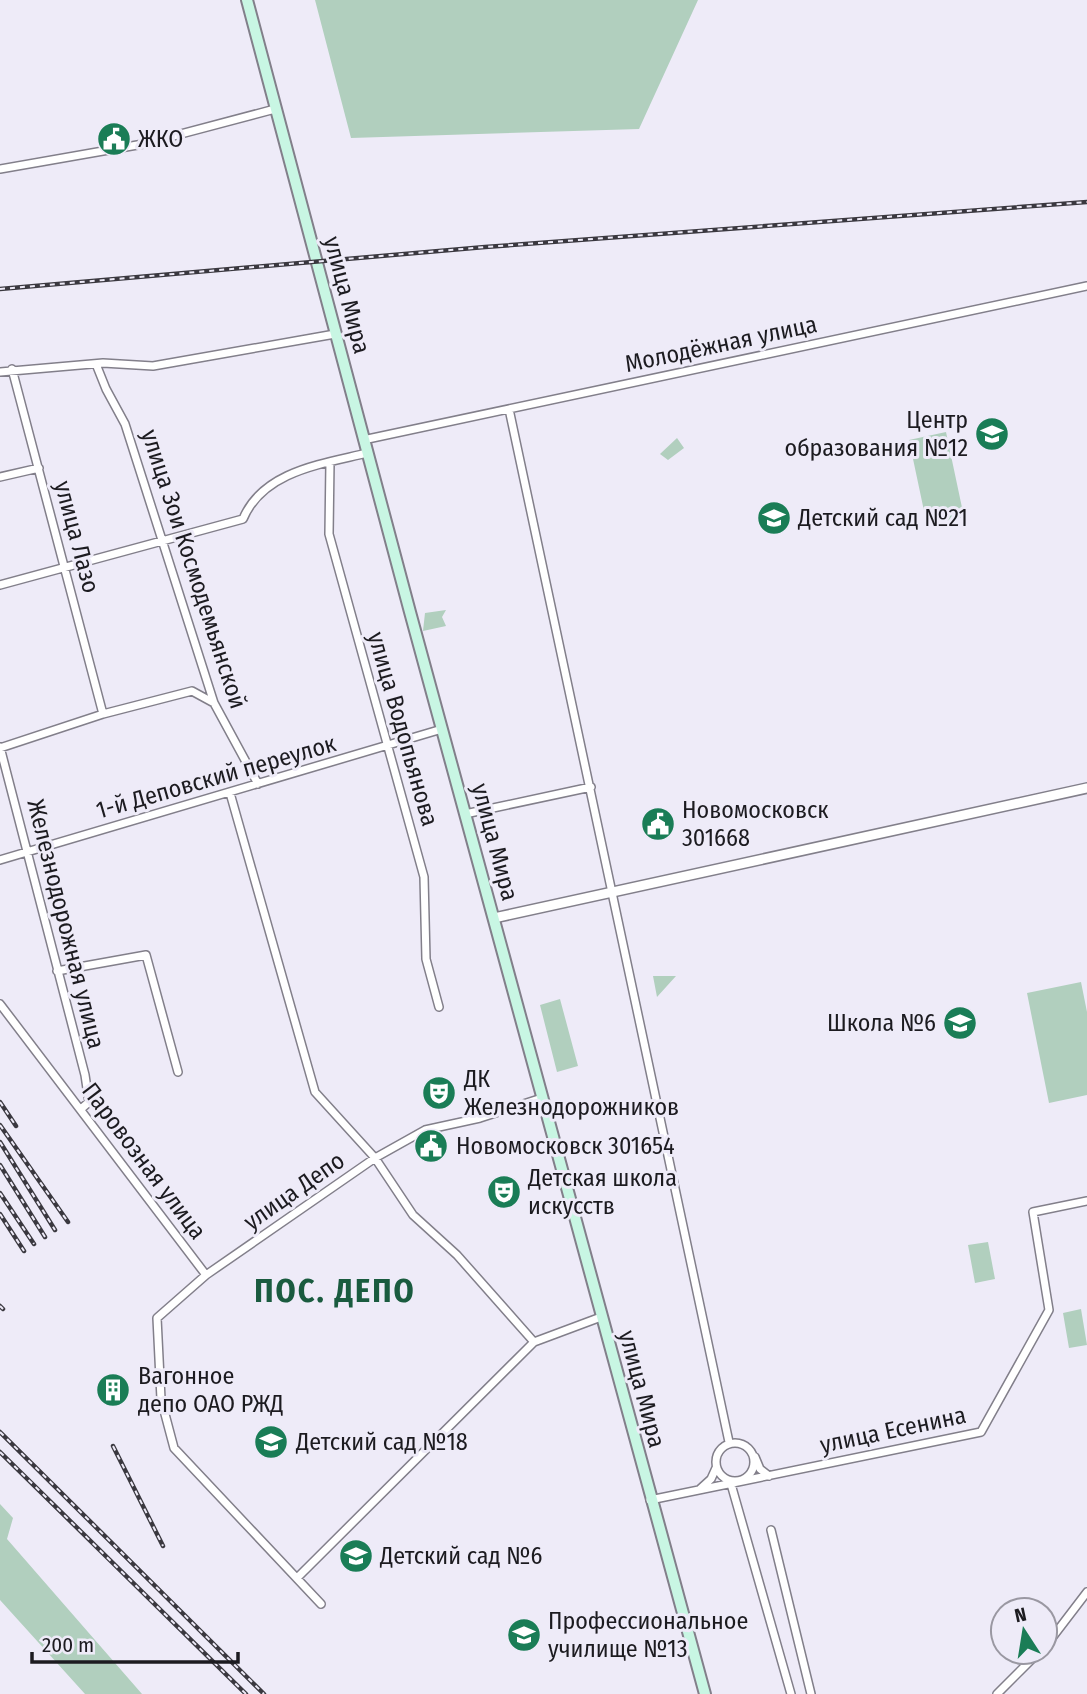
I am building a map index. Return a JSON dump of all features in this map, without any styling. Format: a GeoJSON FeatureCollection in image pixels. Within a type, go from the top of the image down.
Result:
{"type":"FeatureCollection","features":[{"type":"Feature","properties":{"kind":"main road","name":"улица Мира"},"geometry":{"type":"LineString","coordinates":[[247,0],[363,440],[705,1694]]}},
{"type":"Feature","properties":{"kind":"street"},"geometry":{"type":"LineString","coordinates":[[0,169],[143,144],[275,109]]}},
{"type":"Feature","properties":{"kind":"street","name":"Молодёжная улица"},"geometry":{"type":"LineString","coordinates":[[363,440],[1087,286]]}},
{"type":"Feature","properties":{"kind":"street"},"geometry":{"type":"LineString","coordinates":[[0,372],[96,364],[153,366],[335,334]]}},
{"type":"Feature","properties":{"kind":"street","name":"улица Зои Космодемьянской"},"geometry":{"type":"LineString","coordinates":[[96,364],[125,424],[160,526],[162,541],[214,703],[258,784]]}},
{"type":"Feature","properties":{"kind":"street","name":"улица Лазо"},"geometry":{"type":"LineString","coordinates":[[12,369],[103,715]]}},
{"type":"Feature","properties":{"kind":"street"},"geometry":{"type":"LineString","coordinates":[[509,409],[729,1442]]}},
{"type":"Feature","properties":{"kind":"street"},"geometry":{"type":"LineString","coordinates":[[0,585],[243,519],[250,504],[288,473],[367,453]]}},
{"type":"Feature","properties":{"kind":"street","name":"улица Водопьянова"},"geometry":{"type":"LineString","coordinates":[[330,462],[328,534],[424,877],[426,959],[439,1007]]}},
{"type":"Feature","properties":{"kind":"street"},"geometry":{"type":"LineString","coordinates":[[0,477],[39,468]]}},
{"type":"Feature","properties":{"kind":"street"},"geometry":{"type":"LineString","coordinates":[[0,747],[192,691],[214,703]]}},
{"type":"Feature","properties":{"kind":"street","name":"1-й Деповский переулок"},"geometry":{"type":"LineString","coordinates":[[0,860],[356,757],[386,744],[442,729]]}},
{"type":"Feature","properties":{"kind":"street","name":"Железнодорожная улица"},"geometry":{"type":"LineString","coordinates":[[0,747],[89,1092],[89,1102],[81,1109]]}},
{"type":"Feature","properties":{"kind":"street"},"geometry":{"type":"LineString","coordinates":[[465,814],[591,787]]}},
{"type":"Feature","properties":{"kind":"street"},"geometry":{"type":"LineString","coordinates":[[494,918],[611,890],[1087,788]]}},
{"type":"Feature","properties":{"kind":"street"},"geometry":{"type":"LineString","coordinates":[[230,793],[315,1092],[375,1158],[425,1130],[480,1118],[542,1098]]}},
{"type":"Feature","properties":{"kind":"street"},"geometry":{"type":"LineString","coordinates":[[57,971],[146,955],[178,1072]]}},
{"type":"Feature","properties":{"kind":"street","name":"Паровозная улица"},"geometry":{"type":"LineString","coordinates":[[0,1004],[206,1275]]}},
{"type":"Feature","properties":{"kind":"street","name":"улица Депо"},"geometry":{"type":"LineString","coordinates":[[297,1578],[174,1448],[161,1399],[157,1318],[206,1275],[375,1158],[413,1215],[457,1255],[534,1342]]}},
{"type":"Feature","properties":{"kind":"street","name":"улица Есенина"},"geometry":{"type":"LineString","coordinates":[[650,1500],[981,1432],[1049,1310],[1033,1212],[1087,1201]]}},
{"type":"Feature","properties":{"kind":"street"},"geometry":{"type":"LineString","coordinates":[[321,1604],[297,1578],[534,1342],[601,1317]]}},
{"type":"Feature","properties":{"kind":"street"},"geometry":{"type":"LineString","coordinates":[[729,1442],[746,1445],[760,1469],[769,1476]]}},
{"type":"Feature","properties":{"kind":"street"},"geometry":{"type":"LineString","coordinates":[[698,1490],[712,1479],[719,1451],[729,1442]]}},
{"type":"Feature","properties":{"kind":"street"},"geometry":{"type":"LineString","coordinates":[[716,1468],[724,1479],[741,1482],[752,1472],[755,1457]]}},
{"type":"Feature","properties":{"kind":"street"},"geometry":{"type":"LineString","coordinates":[[730,1484],[791,1694]]}},
{"type":"Feature","properties":{"kind":"street"},"geometry":{"type":"LineString","coordinates":[[771,1530],[810,1694]]}},
{"type":"Feature","properties":{"kind":"street"},"geometry":{"type":"LineString","coordinates":[[1059,1629],[1087,1592]]}},
{"type":"Feature","properties":{"kind":"street"},"geometry":{"type":"LineString","coordinates":[[997,1694],[1025,1666]]}},
{"type":"Feature","properties":{"kind":"green space"},"geometry":{"type":"Polygon","coordinates":[[[315,0],[698,0],[639,129],[351,138],[315,0]]]}},
{"type":"Feature","properties":{"kind":"green space"},"geometry":{"type":"Polygon","coordinates":[[[946,432],[964,517],[927,525],[909,440],[946,432]]]}},
{"type":"Feature","properties":{"kind":"green space"},"geometry":{"type":"Polygon","coordinates":[[[677,438],[684,448],[668,460],[660,454],[677,438]]]}},
{"type":"Feature","properties":{"kind":"green space"},"geometry":{"type":"Polygon","coordinates":[[[446,610],[442,617],[446,626],[423,631],[425,613],[446,610]]]}},
{"type":"Feature","properties":{"kind":"green space"},"geometry":{"type":"Polygon","coordinates":[[[70,922],[74,941],[61,944],[57,925],[70,922]]]}},
{"type":"Feature","properties":{"kind":"green space"},"geometry":{"type":"Polygon","coordinates":[[[653,976],[676,976],[657,997],[653,976]]]}},
{"type":"Feature","properties":{"kind":"green space"},"geometry":{"type":"Polygon","coordinates":[[[1081,982],[1087,1012],[1087,1095],[1049,1103],[1027,993],[1081,982]]]}},
{"type":"Feature","properties":{"kind":"green space"},"geometry":{"type":"Polygon","coordinates":[[[560,999],[578,1066],[557,1072],[540,1005],[560,999]]]}},
{"type":"Feature","properties":{"kind":"green space"},"geometry":{"type":"Polygon","coordinates":[[[988,1242],[995,1279],[975,1283],[968,1245],[988,1242]]]}},
{"type":"Feature","properties":{"kind":"green space"},"geometry":{"type":"Polygon","coordinates":[[[1081,1309],[1087,1345],[1069,1348],[1063,1313],[1081,1309]]]}},
{"type":"Feature","properties":{"kind":"green space"},"geometry":{"type":"Polygon","coordinates":[[[0,1504],[13,1518],[7,1539],[142,1694],[85,1694],[0,1600],[0,1504]]]}},
{"type":"Feature","properties":{"kind":"railway"},"geometry":{"type":"LineString","coordinates":[[0,289],[485,247],[1087,202]]}},
{"type":"Feature","properties":{"kind":"railway"},"geometry":{"type":"LineString","coordinates":[[0,1102],[16,1126]]}},
{"type":"Feature","properties":{"kind":"railway"},"geometry":{"type":"LineString","coordinates":[[0,1125],[68,1222]]}},
{"type":"Feature","properties":{"kind":"railway"},"geometry":{"type":"LineString","coordinates":[[0,1142],[55,1230]]}},
{"type":"Feature","properties":{"kind":"railway"},"geometry":{"type":"LineString","coordinates":[[0,1165],[45,1237]]}},
{"type":"Feature","properties":{"kind":"railway"},"geometry":{"type":"LineString","coordinates":[[0,1193],[34,1244]]}},
{"type":"Feature","properties":{"kind":"railway"},"geometry":{"type":"LineString","coordinates":[[0,1214],[24,1251]]}},
{"type":"Feature","properties":{"kind":"railway"},"geometry":{"type":"LineString","coordinates":[[0,1306],[3,1309]]}},
{"type":"Feature","properties":{"kind":"railway"},"geometry":{"type":"LineString","coordinates":[[0,1432],[264,1694]]}},
{"type":"Feature","properties":{"kind":"railway"},"geometry":{"type":"LineString","coordinates":[[113,1446],[163,1546]]}},
{"type":"Feature","properties":{"kind":"railway"},"geometry":{"type":"LineString","coordinates":[[0,1452],[246,1694]]}},
{"type":"Feature","properties":{"kind":"place","name":"ЖКО"},"geometry":{"type":"Point","coordinates":[114,139]}},
{"type":"Feature","properties":{"kind":"place","name":"Центр образования №12"},"geometry":{"type":"Point","coordinates":[992,434]}},
{"type":"Feature","properties":{"kind":"place","name":"Детский сад №21"},"geometry":{"type":"Point","coordinates":[774,518]}},
{"type":"Feature","properties":{"kind":"place","name":"Новомосковск 301668"},"geometry":{"type":"Point","coordinates":[658,824]}},
{"type":"Feature","properties":{"kind":"place","name":"Школа №6"},"geometry":{"type":"Point","coordinates":[960,1023]}},
{"type":"Feature","properties":{"kind":"place","name":"ДК Железнодорожников"},"geometry":{"type":"Point","coordinates":[439,1093]}},
{"type":"Feature","properties":{"kind":"place","name":"Новомосковск 301654"},"geometry":{"type":"Point","coordinates":[431,1146]}},
{"type":"Feature","properties":{"kind":"place","name":"Детская школа искусств"},"geometry":{"type":"Point","coordinates":[504,1192]}},
{"type":"Feature","properties":{"kind":"place","name":"Вагонное депо ОАО РЖД"},"geometry":{"type":"Point","coordinates":[113,1390]}},
{"type":"Feature","properties":{"kind":"place","name":"Детский сад №18"},"geometry":{"type":"Point","coordinates":[271,1442]}},
{"type":"Feature","properties":{"kind":"place","name":"Детский сад №6"},"geometry":{"type":"Point","coordinates":[356,1556]}},
{"type":"Feature","properties":{"kind":"place","name":"Профессиональное училище №13"},"geometry":{"type":"Point","coordinates":[524,1635]}},
{"type":"Feature","properties":{"kind":"district","name":"ПОС. ДЕПО"},"geometry":{"type":"Point","coordinates":[335,1291]}}]}
